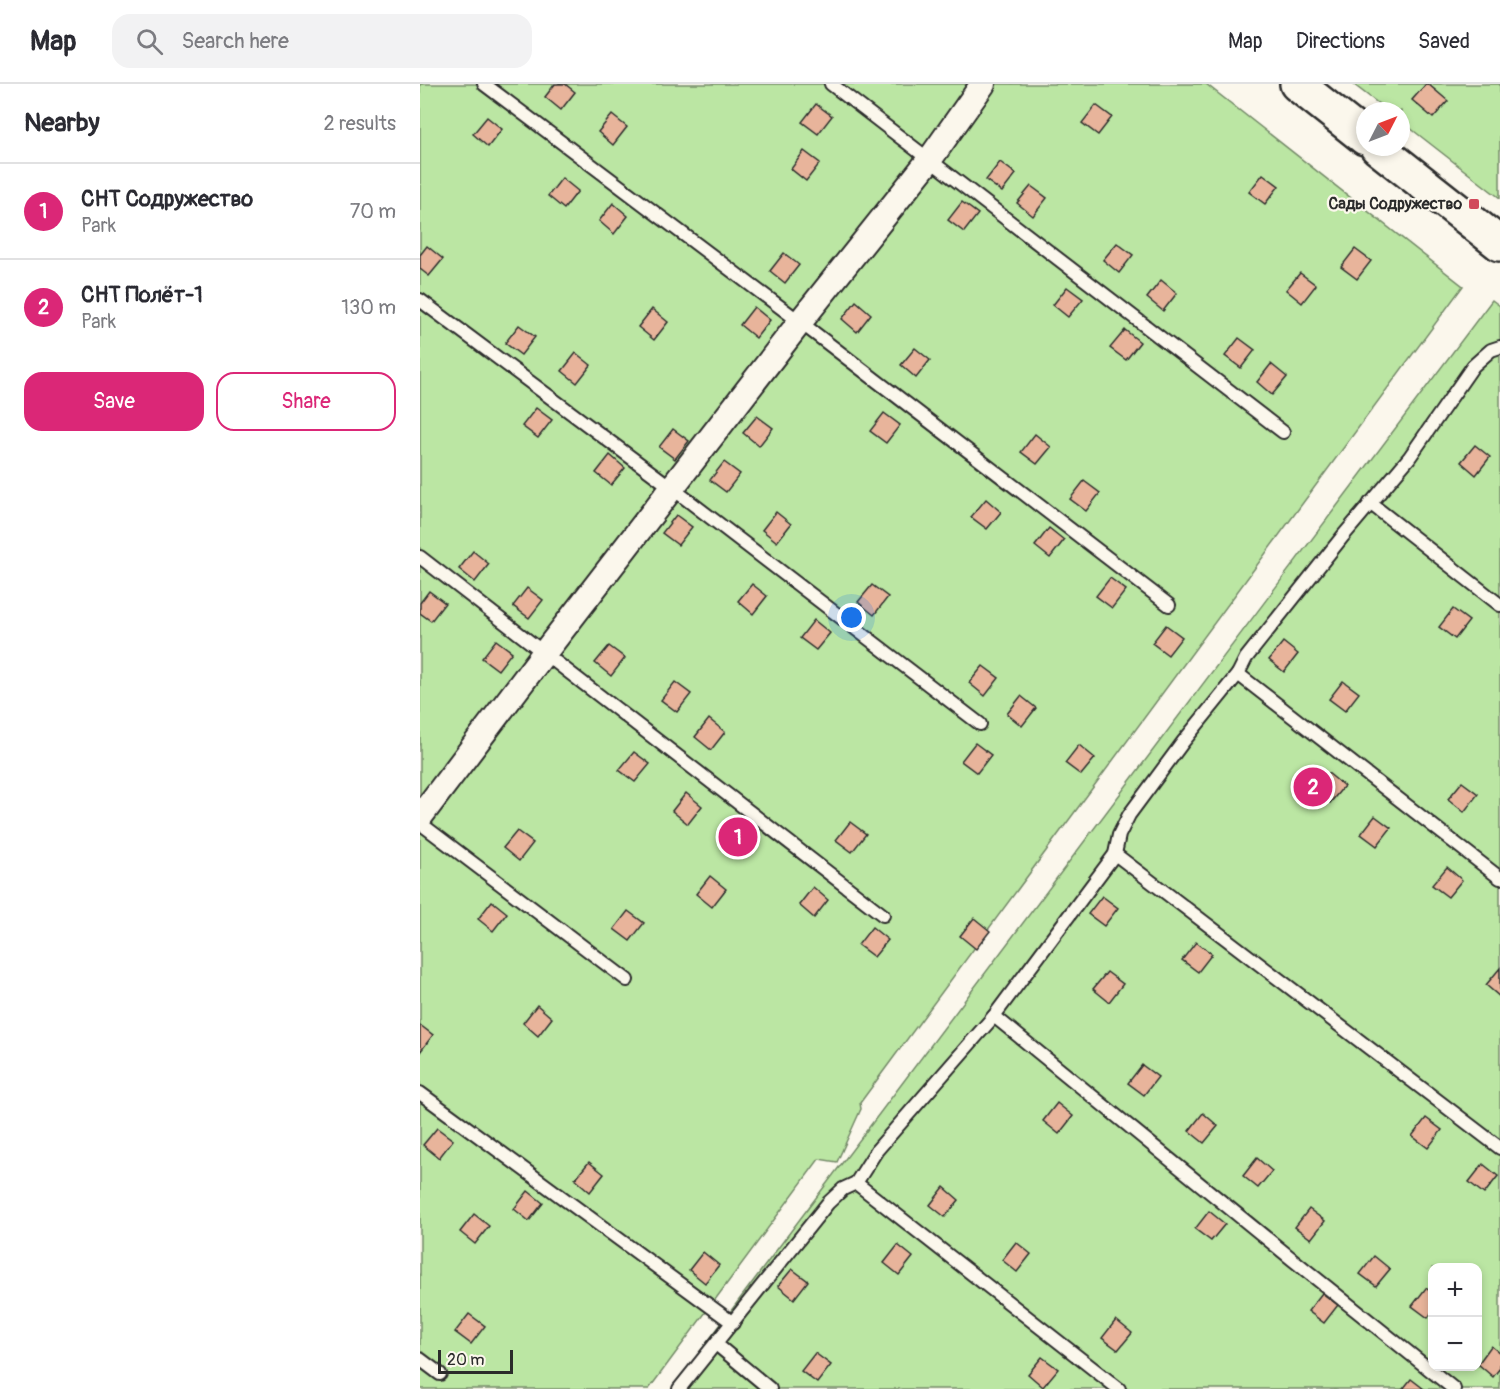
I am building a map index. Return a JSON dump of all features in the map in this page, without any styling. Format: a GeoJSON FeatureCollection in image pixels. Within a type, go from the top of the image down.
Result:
{"type":"FeatureCollection","features":[{"type":"Feature","properties":{"kind":"street"},"geometry":{"type":"LineString","coordinates":[[420,817],[544,652],[800,322],[930,159],[983,84]]}},
{"type":"Feature","properties":{"kind":"street"},"geometry":{"type":"LineString","coordinates":[[1297,84],[1356,131]]}},
{"type":"Feature","properties":{"kind":"street"},"geometry":{"type":"LineString","coordinates":[[1388,156],[1500,244]]}},
{"type":"Feature","properties":{"kind":"lane"},"geometry":{"type":"LineString","coordinates":[[484,84],[800,322],[1169,605]]}},
{"type":"Feature","properties":{"kind":"lane"},"geometry":{"type":"LineString","coordinates":[[831,84],[1283,432]]}},
{"type":"Feature","properties":{"kind":"lane"},"geometry":{"type":"LineString","coordinates":[[420,300],[672,488],[980,724]]}},
{"type":"Feature","properties":{"kind":"lane"},"geometry":{"type":"LineString","coordinates":[[679,1389],[828,1203],[843,1189],[856,1183],[877,1150],[994,1016],[1115,854],[1119,835],[1129,815],[1183,742],[1238,674],[1246,658],[1370,503],[1409,458],[1473,366],[1491,350],[1500,347]]}},
{"type":"Feature","properties":{"kind":"lane"},"geometry":{"type":"LineString","coordinates":[[1370,503],[1500,605]]}},
{"type":"Feature","properties":{"kind":"lane"},"geometry":{"type":"LineString","coordinates":[[420,557],[884,915]]}},
{"type":"Feature","properties":{"kind":"lane"},"geometry":{"type":"LineString","coordinates":[[1238,674],[1500,878]]}},
{"type":"Feature","properties":{"kind":"lane"},"geometry":{"type":"LineString","coordinates":[[420,823],[627,980]]}},
{"type":"Feature","properties":{"kind":"lane"},"geometry":{"type":"LineString","coordinates":[[1115,854],[1500,1148]]}},
{"type":"Feature","properties":{"kind":"lane"},"geometry":{"type":"LineString","coordinates":[[994,1016],[1454,1389]]}},
{"type":"Feature","properties":{"kind":"lane"},"geometry":{"type":"LineString","coordinates":[[420,1093],[733,1323]]}},
{"type":"Feature","properties":{"kind":"lane"},"geometry":{"type":"LineString","coordinates":[[856,1183],[1119,1389]]}},
{"type":"Feature","properties":{"kind":"lane"},"geometry":{"type":"LineString","coordinates":[[716,1344],[770,1389]]}},
{"type":"Feature","properties":{"kind":"lane"},"geometry":{"type":"LineString","coordinates":[[420,1359],[440,1374]]}},
{"type":"Feature","properties":{"kind":"green space"},"geometry":{"type":"Polygon","coordinates":[[[420,84],[1206,84],[1463,286],[860,1103],[861,1109],[837,1162],[819,1159],[649,1389],[420,1389],[420,84]]]}},
{"type":"Feature","properties":{"kind":"green space"},"geometry":{"type":"Polygon","coordinates":[[[1353,84],[1500,84],[1500,198],[1410,128],[1410,102],[1376,102],[1353,84]]]}},
{"type":"Feature","properties":{"kind":"green space"},"geometry":{"type":"Polygon","coordinates":[[[1492,300],[1500,306],[1500,1389],[672,1389],[1492,300]]]}},
{"type":"Feature","properties":{"kind":"building"},"geometry":{"type":"Polygon","coordinates":[[[555,84],[565,84],[575,92],[561,110],[545,97],[555,84]]]}},
{"type":"Feature","properties":{"kind":"building"},"geometry":{"type":"Polygon","coordinates":[[[1426,84],[1448,101],[1433,118],[1412,100],[1426,84]]]}},
{"type":"Feature","properties":{"kind":"building"},"geometry":{"type":"Polygon","coordinates":[[[816,104],[832,116],[818,134],[802,122],[816,104]]]}},
{"type":"Feature","properties":{"kind":"building"},"geometry":{"type":"Polygon","coordinates":[[[1096,105],[1112,117],[1098,135],[1082,123],[1096,105]]]}},
{"type":"Feature","properties":{"kind":"building"},"geometry":{"type":"Polygon","coordinates":[[[612,115],[627,127],[613,145],[598,132],[612,115]]]}},
{"type":"Feature","properties":{"kind":"building"},"geometry":{"type":"Polygon","coordinates":[[[487,117],[502,129],[488,147],[473,134],[487,117]]]}},
{"type":"Feature","properties":{"kind":"building"},"geometry":{"type":"Polygon","coordinates":[[[804,151],[820,163],[806,181],[791,169],[804,151]]]}},
{"type":"Feature","properties":{"kind":"building"},"geometry":{"type":"Polygon","coordinates":[[[1000,162],[1016,174],[1002,192],[986,180],[1000,162]]]}},
{"type":"Feature","properties":{"kind":"building"},"geometry":{"type":"Polygon","coordinates":[[[1263,174],[1279,186],[1265,204],[1249,192],[1263,174]]]}},
{"type":"Feature","properties":{"kind":"building"},"geometry":{"type":"Polygon","coordinates":[[[562,178],[578,191],[564,209],[548,196],[562,178]]]}},
{"type":"Feature","properties":{"kind":"building"},"geometry":{"type":"Polygon","coordinates":[[[1031,186],[1047,198],[1033,216],[1017,203],[1031,186]]]}},
{"type":"Feature","properties":{"kind":"building"},"geometry":{"type":"Polygon","coordinates":[[[962,202],[978,214],[964,232],[948,220],[962,202]]]}},
{"type":"Feature","properties":{"kind":"building"},"geometry":{"type":"Polygon","coordinates":[[[613,203],[628,216],[614,234],[599,221],[613,203]]]}},
{"type":"Feature","properties":{"kind":"building"},"geometry":{"type":"Polygon","coordinates":[[[1117,243],[1133,255],[1119,273],[1103,260],[1117,243]]]}},
{"type":"Feature","properties":{"kind":"building"},"geometry":{"type":"Polygon","coordinates":[[[427,246],[443,259],[429,276],[420,269],[420,255],[427,246]]]}},
{"type":"Feature","properties":{"kind":"building"},"geometry":{"type":"Polygon","coordinates":[[[1355,249],[1371,261],[1357,279],[1341,267],[1355,249]]]}},
{"type":"Feature","properties":{"kind":"building"},"geometry":{"type":"Polygon","coordinates":[[[784,253],[799,265],[785,283],[770,271],[784,253]]]}},
{"type":"Feature","properties":{"kind":"building"},"geometry":{"type":"Polygon","coordinates":[[[1300,273],[1316,285],[1302,303],[1286,290],[1300,273]]]}},
{"type":"Feature","properties":{"kind":"building"},"geometry":{"type":"Polygon","coordinates":[[[1161,280],[1177,293],[1163,311],[1147,298],[1161,280]]]}},
{"type":"Feature","properties":{"kind":"building"},"geometry":{"type":"Polygon","coordinates":[[[1067,287],[1083,299],[1068,317],[1053,305],[1067,287]]]}},
{"type":"Feature","properties":{"kind":"building"},"geometry":{"type":"Polygon","coordinates":[[[856,301],[871,314],[857,332],[842,319],[856,301]]]}},
{"type":"Feature","properties":{"kind":"building"},"geometry":{"type":"Polygon","coordinates":[[[754,307],[770,320],[756,338],[740,325],[754,307]]]}},
{"type":"Feature","properties":{"kind":"building"},"geometry":{"type":"Polygon","coordinates":[[[652,309],[668,322],[654,340],[638,327],[652,309]]]}},
{"type":"Feature","properties":{"kind":"building"},"geometry":{"type":"Polygon","coordinates":[[[519,325],[535,337],[521,355],[505,343],[519,325]]]}},
{"type":"Feature","properties":{"kind":"building"},"geometry":{"type":"Polygon","coordinates":[[[1125,330],[1140,342],[1126,360],[1110,348],[1125,330]]]}},
{"type":"Feature","properties":{"kind":"building"},"geometry":{"type":"Polygon","coordinates":[[[1239,338],[1255,350],[1241,368],[1225,356],[1239,338]]]}},
{"type":"Feature","properties":{"kind":"building"},"geometry":{"type":"Polygon","coordinates":[[[915,348],[930,360],[916,378],[901,365],[915,348]]]}},
{"type":"Feature","properties":{"kind":"building"},"geometry":{"type":"Polygon","coordinates":[[[576,353],[591,365],[577,383],[562,371],[576,353]]]}},
{"type":"Feature","properties":{"kind":"building"},"geometry":{"type":"Polygon","coordinates":[[[1271,364],[1287,377],[1272,395],[1257,382],[1271,364]]]}},
{"type":"Feature","properties":{"kind":"building"},"geometry":{"type":"Polygon","coordinates":[[[536,408],[552,420],[538,438],[522,426],[536,408]]]}},
{"type":"Feature","properties":{"kind":"building"},"geometry":{"type":"Polygon","coordinates":[[[884,413],[900,425],[886,443],[870,431],[884,413]]]}},
{"type":"Feature","properties":{"kind":"building"},"geometry":{"type":"Polygon","coordinates":[[[757,416],[773,428],[759,446],[743,433],[757,416]]]}},
{"type":"Feature","properties":{"kind":"building"},"geometry":{"type":"Polygon","coordinates":[[[673,429],[689,441],[675,459],[659,447],[673,429]]]}},
{"type":"Feature","properties":{"kind":"building"},"geometry":{"type":"Polygon","coordinates":[[[1035,434],[1051,447],[1037,464],[1021,452],[1035,434]]]}},
{"type":"Feature","properties":{"kind":"building"},"geometry":{"type":"Polygon","coordinates":[[[1475,445],[1490,457],[1476,475],[1461,462],[1475,445]]]}},
{"type":"Feature","properties":{"kind":"building"},"geometry":{"type":"Polygon","coordinates":[[[610,455],[625,468],[611,485],[596,473],[610,455]]]}},
{"type":"Feature","properties":{"kind":"building"},"geometry":{"type":"Polygon","coordinates":[[[724,462],[740,474],[726,492],[710,480],[724,462]]]}},
{"type":"Feature","properties":{"kind":"building"},"geometry":{"type":"Polygon","coordinates":[[[1084,481],[1100,493],[1086,511],[1070,499],[1084,481]]]}},
{"type":"Feature","properties":{"kind":"building"},"geometry":{"type":"Polygon","coordinates":[[[986,499],[1001,512],[987,529],[971,517],[986,499]]]}},
{"type":"Feature","properties":{"kind":"building"},"geometry":{"type":"Polygon","coordinates":[[[776,512],[791,524],[777,542],[762,530],[776,512]]]}},
{"type":"Feature","properties":{"kind":"building"},"geometry":{"type":"Polygon","coordinates":[[[676,515],[692,527],[678,545],[662,533],[676,515]]]}},
{"type":"Feature","properties":{"kind":"building"},"geometry":{"type":"Polygon","coordinates":[[[1049,528],[1064,540],[1050,558],[1035,546],[1049,528]]]}},
{"type":"Feature","properties":{"kind":"building"},"geometry":{"type":"Polygon","coordinates":[[[473,551],[489,564],[475,582],[459,569],[473,551]]]}},
{"type":"Feature","properties":{"kind":"building"},"geometry":{"type":"Polygon","coordinates":[[[1110,578],[1126,590],[1112,608],[1096,596],[1110,578]]]}},
{"type":"Feature","properties":{"kind":"building"},"geometry":{"type":"Polygon","coordinates":[[[752,584],[767,596],[753,614],[738,601],[752,584]]]}},
{"type":"Feature","properties":{"kind":"building"},"geometry":{"type":"Polygon","coordinates":[[[872,585],[888,597],[874,615],[858,602],[872,585]]]}},
{"type":"Feature","properties":{"kind":"building"},"geometry":{"type":"Polygon","coordinates":[[[527,588],[543,600],[529,618],[513,606],[527,588]]]}},
{"type":"Feature","properties":{"kind":"building"},"geometry":{"type":"Polygon","coordinates":[[[429,591],[445,603],[431,621],[420,613],[420,603],[429,591]]]}},
{"type":"Feature","properties":{"kind":"building"},"geometry":{"type":"Polygon","coordinates":[[[1453,609],[1469,621],[1455,639],[1439,627],[1453,609]]]}},
{"type":"Feature","properties":{"kind":"building"},"geometry":{"type":"Polygon","coordinates":[[[814,620],[830,633],[816,650],[800,638],[814,620]]]}},
{"type":"Feature","properties":{"kind":"building"},"geometry":{"type":"Polygon","coordinates":[[[1166,625],[1182,637],[1168,655],[1152,643],[1166,625]]]}},
{"type":"Feature","properties":{"kind":"building"},"geometry":{"type":"Polygon","coordinates":[[[496,640],[512,652],[498,670],[482,658],[496,640]]]}},
{"type":"Feature","properties":{"kind":"building"},"geometry":{"type":"Polygon","coordinates":[[[1283,642],[1298,654],[1284,672],[1269,660],[1283,642]]]}},
{"type":"Feature","properties":{"kind":"building"},"geometry":{"type":"Polygon","coordinates":[[[609,646],[625,658],[611,676],[595,663],[609,646]]]}},
{"type":"Feature","properties":{"kind":"building"},"geometry":{"type":"Polygon","coordinates":[[[983,666],[999,678],[985,696],[969,683],[983,666]]]}},
{"type":"Feature","properties":{"kind":"building"},"geometry":{"type":"Polygon","coordinates":[[[1343,681],[1359,693],[1345,711],[1329,699],[1343,681]]]}},
{"type":"Feature","properties":{"kind":"building"},"geometry":{"type":"Polygon","coordinates":[[[675,682],[691,694],[677,712],[661,700],[675,682]]]}},
{"type":"Feature","properties":{"kind":"building"},"geometry":{"type":"Polygon","coordinates":[[[1021,696],[1036,708],[1022,726],[1007,714],[1021,696]]]}},
{"type":"Feature","properties":{"kind":"building"},"geometry":{"type":"Polygon","coordinates":[[[709,719],[725,732],[711,750],[695,737],[709,719]]]}},
{"type":"Feature","properties":{"kind":"building"},"geometry":{"type":"Polygon","coordinates":[[[975,743],[991,755],[977,773],[961,761],[975,743]]]}},
{"type":"Feature","properties":{"kind":"building"},"geometry":{"type":"Polygon","coordinates":[[[1079,745],[1095,758],[1081,775],[1065,763],[1079,745]]]}},
{"type":"Feature","properties":{"kind":"building"},"geometry":{"type":"Polygon","coordinates":[[[634,752],[650,764],[635,782],[619,770],[634,752]]]}},
{"type":"Feature","properties":{"kind":"building"},"geometry":{"type":"Polygon","coordinates":[[[1328,773],[1344,786],[1330,803],[1314,791],[1328,773]]]}},
{"type":"Feature","properties":{"kind":"building"},"geometry":{"type":"Polygon","coordinates":[[[1462,782],[1478,794],[1464,812],[1448,799],[1462,782]]]}},
{"type":"Feature","properties":{"kind":"building"},"geometry":{"type":"Polygon","coordinates":[[[686,793],[702,806],[688,824],[672,811],[686,793]]]}},
{"type":"Feature","properties":{"kind":"building"},"geometry":{"type":"Polygon","coordinates":[[[1375,816],[1391,828],[1377,846],[1361,834],[1375,816]]]}},
{"type":"Feature","properties":{"kind":"building"},"geometry":{"type":"Polygon","coordinates":[[[850,822],[866,834],[852,852],[836,840],[850,822]]]}},
{"type":"Feature","properties":{"kind":"building"},"geometry":{"type":"Polygon","coordinates":[[[517,831],[533,843],[519,861],[503,848],[517,831]]]}},
{"type":"Feature","properties":{"kind":"building"},"geometry":{"type":"Polygon","coordinates":[[[1447,867],[1462,880],[1448,897],[1432,885],[1447,867]]]}},
{"type":"Feature","properties":{"kind":"building"},"geometry":{"type":"Polygon","coordinates":[[[710,876],[726,889],[712,907],[696,894],[710,876]]]}},
{"type":"Feature","properties":{"kind":"building"},"geometry":{"type":"Polygon","coordinates":[[[813,887],[828,900],[814,918],[799,905],[813,887]]]}},
{"type":"Feature","properties":{"kind":"building"},"geometry":{"type":"Polygon","coordinates":[[[1102,896],[1118,908],[1104,926],[1088,914],[1102,896]]]}},
{"type":"Feature","properties":{"kind":"building"},"geometry":{"type":"Polygon","coordinates":[[[492,901],[507,913],[493,931],[478,919],[492,901]]]}},
{"type":"Feature","properties":{"kind":"building"},"geometry":{"type":"Polygon","coordinates":[[[628,911],[644,923],[630,941],[614,929],[628,911]]]}},
{"type":"Feature","properties":{"kind":"building"},"geometry":{"type":"Polygon","coordinates":[[[974,918],[990,931],[976,949],[960,936],[974,918]]]}},
{"type":"Feature","properties":{"kind":"building"},"geometry":{"type":"Polygon","coordinates":[[[872,927],[888,940],[874,957],[858,945],[872,927]]]}},
{"type":"Feature","properties":{"kind":"building"},"geometry":{"type":"Polygon","coordinates":[[[1196,942],[1212,954],[1198,972],[1182,960],[1196,942]]]}},
{"type":"Feature","properties":{"kind":"building"},"geometry":{"type":"Polygon","coordinates":[[[1500,968],[1500,997],[1486,985],[1500,968]]]}},
{"type":"Feature","properties":{"kind":"building"},"geometry":{"type":"Polygon","coordinates":[[[1107,972],[1123,984],[1109,1002],[1093,989],[1107,972]]]}},
{"type":"Feature","properties":{"kind":"building"},"geometry":{"type":"Polygon","coordinates":[[[537,1005],[552,1018],[538,1036],[523,1023],[537,1005]]]}},
{"type":"Feature","properties":{"kind":"building"},"geometry":{"type":"Polygon","coordinates":[[[420,1025],[433,1035],[420,1052],[420,1025]]]}},
{"type":"Feature","properties":{"kind":"building"},"geometry":{"type":"Polygon","coordinates":[[[1142,1065],[1158,1077],[1144,1095],[1128,1083],[1142,1065]]]}},
{"type":"Feature","properties":{"kind":"building"},"geometry":{"type":"Polygon","coordinates":[[[1057,1103],[1073,1116],[1059,1134],[1043,1121],[1057,1103]]]}},
{"type":"Feature","properties":{"kind":"building"},"geometry":{"type":"Polygon","coordinates":[[[1203,1113],[1218,1126],[1204,1143],[1189,1131],[1203,1113]]]}},
{"type":"Feature","properties":{"kind":"building"},"geometry":{"type":"Polygon","coordinates":[[[1426,1118],[1442,1130],[1428,1148],[1412,1136],[1426,1118]]]}},
{"type":"Feature","properties":{"kind":"building"},"geometry":{"type":"Polygon","coordinates":[[[437,1128],[453,1140],[439,1158],[423,1145],[437,1128]]]}},
{"type":"Feature","properties":{"kind":"building"},"geometry":{"type":"Polygon","coordinates":[[[1257,1158],[1272,1171],[1258,1188],[1243,1176],[1257,1158]]]}},
{"type":"Feature","properties":{"kind":"building"},"geometry":{"type":"Polygon","coordinates":[[[589,1162],[604,1174],[590,1192],[575,1179],[589,1162]]]}},
{"type":"Feature","properties":{"kind":"building"},"geometry":{"type":"Polygon","coordinates":[[[1483,1164],[1498,1176],[1484,1194],[1469,1182],[1483,1164]]]}},
{"type":"Feature","properties":{"kind":"building"},"geometry":{"type":"Polygon","coordinates":[[[944,1187],[959,1200],[945,1217],[930,1205],[944,1187]]]}},
{"type":"Feature","properties":{"kind":"building"},"geometry":{"type":"Polygon","coordinates":[[[528,1191],[543,1203],[529,1221],[514,1209],[528,1191]]]}},
{"type":"Feature","properties":{"kind":"building"},"geometry":{"type":"Polygon","coordinates":[[[1309,1209],[1325,1221],[1311,1239],[1295,1227],[1309,1209]]]}},
{"type":"Feature","properties":{"kind":"building"},"geometry":{"type":"Polygon","coordinates":[[[1209,1211],[1225,1224],[1211,1241],[1195,1229],[1209,1211]]]}},
{"type":"Feature","properties":{"kind":"building"},"geometry":{"type":"Polygon","coordinates":[[[474,1214],[489,1226],[475,1244],[460,1232],[474,1214]]]}},
{"type":"Feature","properties":{"kind":"building"},"geometry":{"type":"Polygon","coordinates":[[[1016,1242],[1031,1254],[1017,1272],[1002,1260],[1016,1242]]]}},
{"type":"Feature","properties":{"kind":"building"},"geometry":{"type":"Polygon","coordinates":[[[898,1245],[913,1257],[899,1275],[884,1263],[898,1245]]]}},
{"type":"Feature","properties":{"kind":"building"},"geometry":{"type":"Polygon","coordinates":[[[703,1252],[719,1265],[705,1283],[689,1270],[703,1252]]]}},
{"type":"Feature","properties":{"kind":"building"},"geometry":{"type":"Polygon","coordinates":[[[1374,1256],[1390,1269],[1376,1286],[1360,1274],[1374,1256]]]}},
{"type":"Feature","properties":{"kind":"building"},"geometry":{"type":"Polygon","coordinates":[[[792,1269],[808,1281],[794,1299],[778,1286],[792,1269]]]}},
{"type":"Feature","properties":{"kind":"building"},"geometry":{"type":"Polygon","coordinates":[[[1426,1288],[1428,1290],[1428,1318],[1412,1306],[1426,1288]]]}},
{"type":"Feature","properties":{"kind":"building"},"geometry":{"type":"Polygon","coordinates":[[[1322,1293],[1338,1305],[1324,1323],[1308,1311],[1322,1293]]]}},
{"type":"Feature","properties":{"kind":"building"},"geometry":{"type":"Polygon","coordinates":[[[469,1314],[485,1326],[471,1344],[455,1332],[469,1314]]]}},
{"type":"Feature","properties":{"kind":"building"},"geometry":{"type":"Polygon","coordinates":[[[1116,1320],[1132,1333],[1118,1350],[1102,1338],[1116,1320]]]}},
{"type":"Feature","properties":{"kind":"building"},"geometry":{"type":"Polygon","coordinates":[[[1491,1346],[1500,1353],[1500,1368],[1493,1377],[1482,1367],[1482,1358],[1491,1346]]]}},
{"type":"Feature","properties":{"kind":"building"},"geometry":{"type":"Polygon","coordinates":[[[815,1353],[831,1365],[817,1383],[801,1371],[815,1353]]]}},
{"type":"Feature","properties":{"kind":"building"},"geometry":{"type":"Polygon","coordinates":[[[1042,1357],[1058,1369],[1043,1387],[1028,1374],[1042,1357]]]}},
{"type":"Feature","properties":{"kind":"building"},"geometry":{"type":"Polygon","coordinates":[[[1411,1379],[1424,1389],[1403,1389],[1411,1379]]]}},
{"type":"Feature","properties":{"kind":"place","name":"Сады Содружество"},"geometry":{"type":"Point","coordinates":[1474,204]}},
{"type":"Feature","properties":{"kind":"place","name":"СНТ Полёт-1"},"geometry":{"type":"Point","coordinates":[1313,787]}},
{"type":"Feature","properties":{"kind":"place","name":"СНТ Содружество"},"geometry":{"type":"Point","coordinates":[738,837]}}]}
